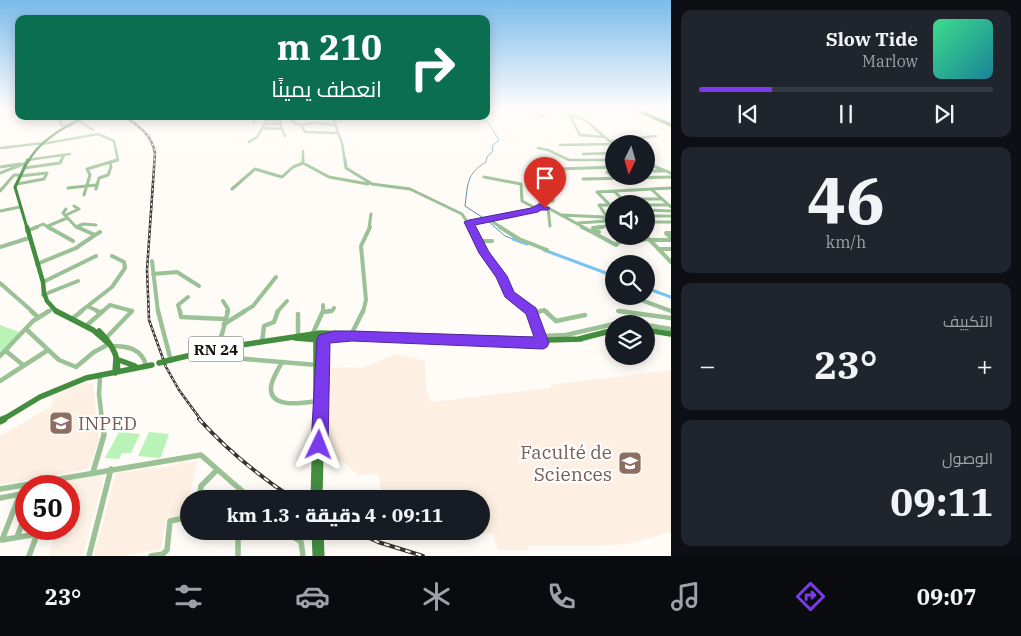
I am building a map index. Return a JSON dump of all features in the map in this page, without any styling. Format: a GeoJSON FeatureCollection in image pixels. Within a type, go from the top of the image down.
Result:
{"type":"FeatureCollection","features":[{"type":"Feature","properties":{"kind":"main road"},"geometry":{"type":"LineString","coordinates":[[53,135],[32,153],[27,161],[16,184],[16,195],[43,282],[43,295],[54,310],[95,332],[109,343]]}},
{"type":"Feature","properties":{"kind":"main road"},"geometry":{"type":"LineString","coordinates":[[54,310],[99,331],[109,343],[117,358],[136,367]]}},
{"type":"Feature","properties":{"kind":"main road"},"geometry":{"type":"LineString","coordinates":[[655,331],[671,334]]}},
{"type":"Feature","properties":{"kind":"main road","name":"RN 24"},"geometry":{"type":"LineString","coordinates":[[324,336],[352,333],[562,342],[605,332]]}},
{"type":"Feature","properties":{"kind":"main road","name":"RN 24"},"geometry":{"type":"LineString","coordinates":[[115,370],[298,335],[542,340]]}},
{"type":"Feature","properties":{"kind":"main road"},"geometry":{"type":"LineString","coordinates":[[315,335],[318,490]]}},
{"type":"Feature","properties":{"kind":"main road","name":"RN 24"},"geometry":{"type":"LineString","coordinates":[[265,341],[315,335]]}},
{"type":"Feature","properties":{"kind":"main road"},"geometry":{"type":"LineString","coordinates":[[315,490],[324,336]]}},
{"type":"Feature","properties":{"kind":"main road"},"geometry":{"type":"LineString","coordinates":[[115,370],[117,358]]}},
{"type":"Feature","properties":{"kind":"main road","name":"RN 24"},"geometry":{"type":"LineString","coordinates":[[0,421],[40,398],[80,381],[115,370],[149,365]]}},
{"type":"Feature","properties":{"kind":"main road"},"geometry":{"type":"LineString","coordinates":[[317,540],[321,556]]}},
{"type":"Feature","properties":{"kind":"main road"},"geometry":{"type":"LineString","coordinates":[[316,556],[319,540]]}},
{"type":"Feature","properties":{"kind":"street"},"geometry":{"type":"LineString","coordinates":[[1,148],[43,144],[93,135]]}},
{"type":"Feature","properties":{"kind":"street"},"geometry":{"type":"LineString","coordinates":[[84,195],[90,175],[87,169],[118,160],[114,141],[100,135]]}},
{"type":"Feature","properties":{"kind":"street"},"geometry":{"type":"LineString","coordinates":[[249,142],[258,135]]}},
{"type":"Feature","properties":{"kind":"street"},"geometry":{"type":"LineString","coordinates":[[338,135],[342,143],[344,166],[372,184]]}},
{"type":"Feature","properties":{"kind":"street"},"geometry":{"type":"LineString","coordinates":[[580,135],[605,137]]}},
{"type":"Feature","properties":{"kind":"street"},"geometry":{"type":"LineString","coordinates":[[560,145],[605,143]]}},
{"type":"Feature","properties":{"kind":"street"},"geometry":{"type":"LineString","coordinates":[[538,148],[548,149],[569,160],[605,160]]}},
{"type":"Feature","properties":{"kind":"street"},"geometry":{"type":"LineString","coordinates":[[303,151],[303,163]]}},
{"type":"Feature","properties":{"kind":"street"},"geometry":{"type":"LineString","coordinates":[[583,154],[605,153]]}},
{"type":"Feature","properties":{"kind":"street"},"geometry":{"type":"LineString","coordinates":[[0,167],[70,154]]}},
{"type":"Feature","properties":{"kind":"street"},"geometry":{"type":"LineString","coordinates":[[24,168],[60,163],[64,155]]}},
{"type":"Feature","properties":{"kind":"street"},"geometry":{"type":"LineString","coordinates":[[469,222],[490,220],[539,206],[554,201],[550,159],[540,158],[539,206]]}},
{"type":"Feature","properties":{"kind":"street"},"geometry":{"type":"LineString","coordinates":[[0,173],[27,161]]}},
{"type":"Feature","properties":{"kind":"street"},"geometry":{"type":"LineString","coordinates":[[68,188],[96,187],[99,178],[108,175],[111,167],[110,162]]}},
{"type":"Feature","properties":{"kind":"street"},"geometry":{"type":"LineString","coordinates":[[532,171],[558,175],[559,169],[556,162]]}},
{"type":"Feature","properties":{"kind":"street"},"geometry":{"type":"LineString","coordinates":[[303,163],[329,177],[410,189],[457,210],[469,222],[511,296],[527,307],[532,314],[542,340],[605,326]]}},
{"type":"Feature","properties":{"kind":"street"},"geometry":{"type":"LineString","coordinates":[[232,189],[253,170],[258,169],[284,177],[293,167],[303,163]]}},
{"type":"Feature","properties":{"kind":"street"},"geometry":{"type":"LineString","coordinates":[[655,166],[671,175]]}},
{"type":"Feature","properties":{"kind":"street"},"geometry":{"type":"LineString","coordinates":[[559,169],[605,169]]}},
{"type":"Feature","properties":{"kind":"street"},"geometry":{"type":"LineString","coordinates":[[655,171],[665,171]]}},
{"type":"Feature","properties":{"kind":"street"},"geometry":{"type":"LineString","coordinates":[[0,191],[14,175],[47,173],[44,179],[16,184]]}},
{"type":"Feature","properties":{"kind":"street"},"geometry":{"type":"LineString","coordinates":[[655,176],[671,175]]}},
{"type":"Feature","properties":{"kind":"street"},"geometry":{"type":"LineString","coordinates":[[484,177],[521,184],[522,201],[548,208],[605,239]]}},
{"type":"Feature","properties":{"kind":"street"},"geometry":{"type":"LineString","coordinates":[[583,179],[605,178]]}},
{"type":"Feature","properties":{"kind":"street"},"geometry":{"type":"LineString","coordinates":[[0,185],[6,185]]}},
{"type":"Feature","properties":{"kind":"street"},"geometry":{"type":"LineString","coordinates":[[605,201],[597,192],[671,188]]}},
{"type":"Feature","properties":{"kind":"street"},"geometry":{"type":"LineString","coordinates":[[651,189],[670,207]]}},
{"type":"Feature","properties":{"kind":"street"},"geometry":{"type":"LineString","coordinates":[[629,190],[635,195]]}},
{"type":"Feature","properties":{"kind":"street"},"geometry":{"type":"LineString","coordinates":[[614,191],[618,195]]}},
{"type":"Feature","properties":{"kind":"street"},"geometry":{"type":"LineString","coordinates":[[655,199],[662,199]]}},
{"type":"Feature","properties":{"kind":"street"},"geometry":{"type":"LineString","coordinates":[[605,205],[599,205],[605,213]]}},
{"type":"Feature","properties":{"kind":"street"},"geometry":{"type":"LineString","coordinates":[[655,205],[670,207]]}},
{"type":"Feature","properties":{"kind":"street"},"geometry":{"type":"LineString","coordinates":[[0,211],[20,206]]}},
{"type":"Feature","properties":{"kind":"street"},"geometry":{"type":"LineString","coordinates":[[48,226],[79,209],[74,206]]}},
{"type":"Feature","properties":{"kind":"street"},"geometry":{"type":"LineString","coordinates":[[655,209],[670,207]]}},
{"type":"Feature","properties":{"kind":"street"},"geometry":{"type":"LineString","coordinates":[[548,208],[550,226]]}},
{"type":"Feature","properties":{"kind":"street"},"geometry":{"type":"LineString","coordinates":[[66,209],[63,213],[72,225],[95,235]]}},
{"type":"Feature","properties":{"kind":"street"},"geometry":{"type":"LineString","coordinates":[[352,333],[365,308],[366,288],[361,241],[370,230],[372,214]]}},
{"type":"Feature","properties":{"kind":"street"},"geometry":{"type":"LineString","coordinates":[[560,214],[605,217]]}},
{"type":"Feature","properties":{"kind":"street"},"geometry":{"type":"LineString","coordinates":[[655,216],[671,216]]}},
{"type":"Feature","properties":{"kind":"street"},"geometry":{"type":"LineString","coordinates":[[490,220],[519,239],[547,250]]}},
{"type":"Feature","properties":{"kind":"street"},"geometry":{"type":"LineString","coordinates":[[576,223],[605,221]]}},
{"type":"Feature","properties":{"kind":"street"},"geometry":{"type":"LineString","coordinates":[[655,222],[671,222]]}},
{"type":"Feature","properties":{"kind":"street"},"geometry":{"type":"LineString","coordinates":[[27,231],[43,224],[73,241]]}},
{"type":"Feature","properties":{"kind":"street"},"geometry":{"type":"LineString","coordinates":[[76,227],[84,224],[96,225]]}},
{"type":"Feature","properties":{"kind":"street"},"geometry":{"type":"LineString","coordinates":[[594,233],[599,232],[593,228],[605,227]]}},
{"type":"Feature","properties":{"kind":"street"},"geometry":{"type":"LineString","coordinates":[[37,264],[79,246],[100,232]]}},
{"type":"Feature","properties":{"kind":"street"},"geometry":{"type":"LineString","coordinates":[[671,233],[666,233],[671,239]]}},
{"type":"Feature","properties":{"kind":"street"},"geometry":{"type":"LineString","coordinates":[[0,247],[29,238]]}},
{"type":"Feature","properties":{"kind":"street"},"geometry":{"type":"LineString","coordinates":[[655,238],[671,239]]}},
{"type":"Feature","properties":{"kind":"street"},"geometry":{"type":"LineString","coordinates":[[478,240],[492,241]]}},
{"type":"Feature","properties":{"kind":"street"},"geometry":{"type":"LineString","coordinates":[[655,245],[670,261]]}},
{"type":"Feature","properties":{"kind":"street"},"geometry":{"type":"LineString","coordinates":[[658,249],[671,249]]}},
{"type":"Feature","properties":{"kind":"street"},"geometry":{"type":"LineString","coordinates":[[43,282],[96,256]]}},
{"type":"Feature","properties":{"kind":"street"},"geometry":{"type":"LineString","coordinates":[[73,318],[112,287],[126,268],[124,262],[112,256]]}},
{"type":"Feature","properties":{"kind":"street"},"geometry":{"type":"LineString","coordinates":[[152,262],[162,335],[168,361]]}},
{"type":"Feature","properties":{"kind":"street"},"geometry":{"type":"LineString","coordinates":[[153,274],[177,272],[199,286]]}},
{"type":"Feature","properties":{"kind":"street"},"geometry":{"type":"LineString","coordinates":[[188,297],[178,305],[181,317],[224,321],[252,306],[276,277]]}},
{"type":"Feature","properties":{"kind":"street"},"geometry":{"type":"LineString","coordinates":[[43,295],[78,281]]}},
{"type":"Feature","properties":{"kind":"street"},"geometry":{"type":"LineString","coordinates":[[0,283],[38,317]]}},
{"type":"Feature","properties":{"kind":"street"},"geometry":{"type":"LineString","coordinates":[[265,341],[264,326],[274,322],[278,310],[287,300]]}},
{"type":"Feature","properties":{"kind":"street"},"geometry":{"type":"LineString","coordinates":[[214,350],[223,336],[224,321],[228,309],[223,301]]}},
{"type":"Feature","properties":{"kind":"street"},"geometry":{"type":"LineString","coordinates":[[26,329],[59,360],[76,367],[109,343],[132,311],[110,305],[87,325]]}},
{"type":"Feature","properties":{"kind":"street"},"geometry":{"type":"LineString","coordinates":[[315,335],[323,312],[322,305]]}},
{"type":"Feature","properties":{"kind":"street"},"geometry":{"type":"LineString","coordinates":[[655,305],[671,311]]}},
{"type":"Feature","properties":{"kind":"street"},"geometry":{"type":"LineString","coordinates":[[89,307],[101,312]]}},
{"type":"Feature","properties":{"kind":"street"},"geometry":{"type":"LineString","coordinates":[[323,312],[332,311],[334,308]]}},
{"type":"Feature","properties":{"kind":"street"},"geometry":{"type":"LineString","coordinates":[[0,356],[38,317],[54,310]]}},
{"type":"Feature","properties":{"kind":"street"},"geometry":{"type":"LineString","coordinates":[[532,314],[544,310],[556,321],[585,315]]}},
{"type":"Feature","properties":{"kind":"street"},"geometry":{"type":"LineString","coordinates":[[618,311],[671,318]]}},
{"type":"Feature","properties":{"kind":"street"},"geometry":{"type":"LineString","coordinates":[[298,314],[298,335]]}},
{"type":"Feature","properties":{"kind":"street"},"geometry":{"type":"LineString","coordinates":[[655,326],[671,329]]}},
{"type":"Feature","properties":{"kind":"street"},"geometry":{"type":"LineString","coordinates":[[109,343],[136,350],[149,365]]}},
{"type":"Feature","properties":{"kind":"street"},"geometry":{"type":"LineString","coordinates":[[0,381],[48,350]]}},
{"type":"Feature","properties":{"kind":"street"},"geometry":{"type":"LineString","coordinates":[[6,351],[23,365]]}},
{"type":"Feature","properties":{"kind":"street"},"geometry":{"type":"LineString","coordinates":[[207,351],[210,356],[317,366]]}},
{"type":"Feature","properties":{"kind":"street"},"geometry":{"type":"LineString","coordinates":[[282,362],[270,387],[270,392],[275,398],[288,404],[316,401]]}},
{"type":"Feature","properties":{"kind":"street"},"geometry":{"type":"LineString","coordinates":[[93,472],[104,435],[99,394],[102,375]]}},
{"type":"Feature","properties":{"kind":"street"},"geometry":{"type":"LineString","coordinates":[[0,489],[201,455],[239,488]]}},
{"type":"Feature","properties":{"kind":"street"},"geometry":{"type":"LineString","coordinates":[[89,556],[111,469]]}},
{"type":"Feature","properties":{"kind":"street"},"geometry":{"type":"LineString","coordinates":[[200,490],[201,486],[217,470]]}},
{"type":"Feature","properties":{"kind":"street"},"geometry":{"type":"LineString","coordinates":[[0,498],[15,495]]}},
{"type":"Feature","properties":{"kind":"street"},"geometry":{"type":"LineString","coordinates":[[1,540],[15,511]]}},
{"type":"Feature","properties":{"kind":"street"},"geometry":{"type":"LineString","coordinates":[[152,556],[163,554],[167,550],[170,521],[180,519]]}},
{"type":"Feature","properties":{"kind":"street"},"geometry":{"type":"LineString","coordinates":[[1,540],[15,538]]}},
{"type":"Feature","properties":{"kind":"street"},"geometry":{"type":"LineString","coordinates":[[29,556],[35,540]]}},
{"type":"Feature","properties":{"kind":"street"},"geometry":{"type":"LineString","coordinates":[[238,540],[238,556]]}},
{"type":"Feature","properties":{"kind":"street"},"geometry":{"type":"LineString","coordinates":[[298,540],[301,542],[303,556]]}},
{"type":"Feature","properties":{"kind":"shaded area"},"geometry":{"type":"Polygon","coordinates":[[[397,354],[425,361],[426,389],[431,402],[551,388],[550,385],[671,370],[671,532],[626,544],[602,546],[528,546],[529,550],[498,550],[493,534],[490,534],[490,490],[381,490],[378,473],[359,476],[345,463],[324,454],[325,367],[362,368],[397,354]]]}},
{"type":"Feature","properties":{"kind":"shaded area"},"geometry":{"type":"Polygon","coordinates":[[[87,381],[88,385],[53,406],[51,395],[87,381]]]}},
{"type":"Feature","properties":{"kind":"shaded area","name":"INPED"},"geometry":{"type":"Polygon","coordinates":[[[93,382],[99,439],[89,469],[56,475],[15,475],[15,482],[0,485],[0,436],[93,382]]]}},
{"type":"Feature","properties":{"kind":"shaded area"},"geometry":{"type":"Polygon","coordinates":[[[197,461],[191,490],[180,490],[180,517],[166,519],[161,549],[124,556],[94,556],[116,473],[179,465],[179,462],[197,461]]]}},
{"type":"Feature","properties":{"kind":"shaded area"},"geometry":{"type":"Polygon","coordinates":[[[104,474],[83,556],[49,556],[53,540],[80,540],[80,478],[104,474]]]}},
{"type":"Feature","properties":{"kind":"green space"},"geometry":{"type":"Polygon","coordinates":[[[0,325],[22,333],[0,355],[0,325]]]}},
{"type":"Feature","properties":{"kind":"green space"},"geometry":{"type":"Polygon","coordinates":[[[119,432],[140,434],[131,453],[122,453],[119,459],[105,458],[119,432]]]}},
{"type":"Feature","properties":{"kind":"green space"},"geometry":{"type":"Polygon","coordinates":[[[149,432],[169,434],[159,458],[138,456],[149,432]]]}},
{"type":"Feature","properties":{"kind":"waterway"},"geometry":{"type":"LineString","coordinates":[[485,219],[465,206],[471,175],[479,166],[486,162],[487,157],[493,151],[492,146],[499,140],[496,135]]}},
{"type":"Feature","properties":{"kind":"waterway"},"geometry":{"type":"LineString","coordinates":[[488,221],[505,236],[513,239]]}},
{"type":"Feature","properties":{"kind":"waterway"},"geometry":{"type":"LineString","coordinates":[[513,239],[527,244]]}},
{"type":"Feature","properties":{"kind":"waterway"},"geometry":{"type":"LineString","coordinates":[[544,250],[605,273]]}},
{"type":"Feature","properties":{"kind":"waterway"},"geometry":{"type":"LineString","coordinates":[[655,291],[671,297]]}},
{"type":"Feature","properties":{"kind":"railway"},"geometry":{"type":"LineString","coordinates":[[147,135],[155,153],[147,270],[149,320],[166,367],[179,390],[201,420]]}},
{"type":"Feature","properties":{"kind":"railway"},"geometry":{"type":"LineString","coordinates":[[199,419],[244,462],[281,490]]}},
{"type":"Feature","properties":{"kind":"railway"},"geometry":{"type":"LineString","coordinates":[[374,540],[423,556]]}},
{"type":"Feature","properties":{"kind":"place","name":"INPED"},"geometry":{"type":"Point","coordinates":[61,423]}},
{"type":"Feature","properties":{"kind":"place","name":"Faculté de Sciences"},"geometry":{"type":"Point","coordinates":[630,463]}},
{"type":"Feature","properties":{"kind":"route"},"geometry":{"type":"LineString","coordinates":[[319,445],[322,346],[324,339],[334,336],[352,336],[543,343],[531,311],[509,294],[501,276],[484,253],[469,222],[506,217],[535,210],[539,207],[545,208]]}}]}
